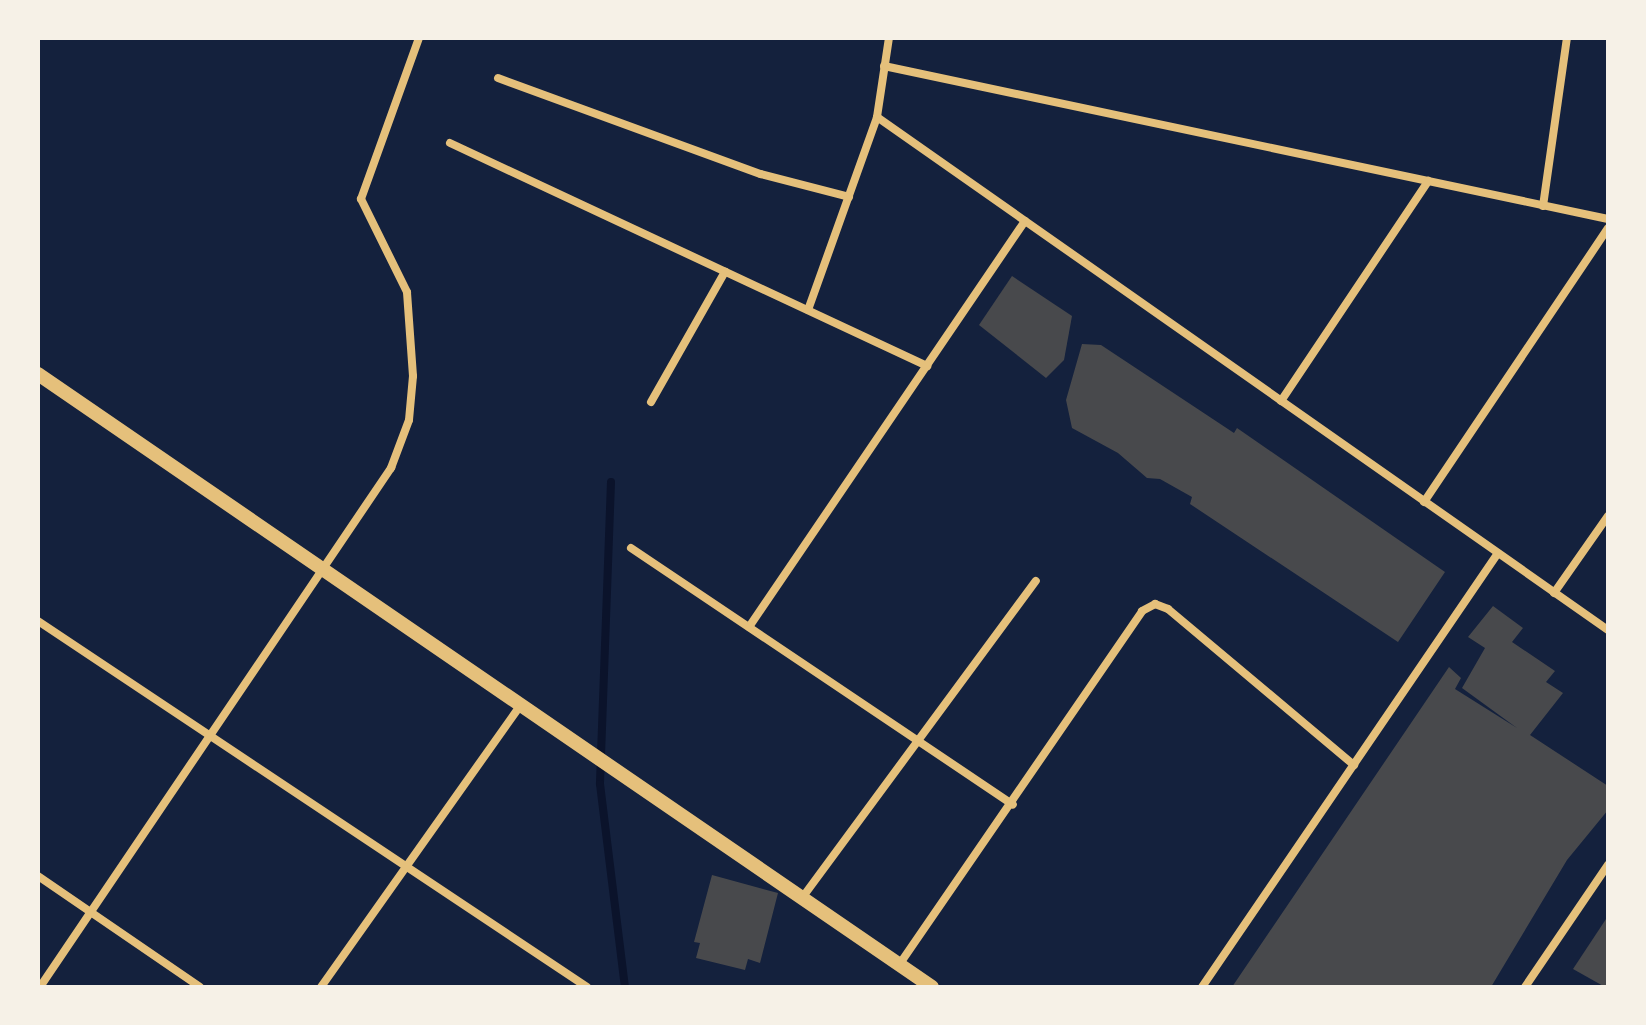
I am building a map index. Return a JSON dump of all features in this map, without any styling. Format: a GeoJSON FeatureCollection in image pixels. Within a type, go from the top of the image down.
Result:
{"type":"FeatureCollection","features":[{"type":"Feature","properties":{"kind":"street"},"geometry":{"type":"LineString","coordinates":[[40,987],[391,468],[409,420],[413,376],[407,292],[361,199],[419,38]]}},
{"type":"Feature","properties":{"kind":"street"},"geometry":{"type":"LineString","coordinates":[[808,310],[877,117],[889,38]]}},
{"type":"Feature","properties":{"kind":"street"},"geometry":{"type":"LineString","coordinates":[[1543,206],[1567,38]]}},
{"type":"Feature","properties":{"kind":"street"},"geometry":{"type":"LineString","coordinates":[[884,66],[1608,219]]}},
{"type":"Feature","properties":{"kind":"street"},"geometry":{"type":"LineString","coordinates":[[498,78],[761,174],[849,197]]}},
{"type":"Feature","properties":{"kind":"street"},"geometry":{"type":"LineString","coordinates":[[877,117],[1608,630]]}},
{"type":"Feature","properties":{"kind":"street"},"geometry":{"type":"LineString","coordinates":[[450,143],[927,366]]}},
{"type":"Feature","properties":{"kind":"street"},"geometry":{"type":"LineString","coordinates":[[1281,401],[1428,181]]}},
{"type":"Feature","properties":{"kind":"street"},"geometry":{"type":"LineString","coordinates":[[749,627],[1025,221]]}},
{"type":"Feature","properties":{"kind":"street"},"geometry":{"type":"LineString","coordinates":[[1424,502],[1608,228]]}},
{"type":"Feature","properties":{"kind":"street"},"geometry":{"type":"LineString","coordinates":[[651,402],[725,272]]}},
{"type":"Feature","properties":{"kind":"street"},"geometry":{"type":"LineString","coordinates":[[38,374],[932,987]]}},
{"type":"Feature","properties":{"kind":"street"},"geometry":{"type":"LineString","coordinates":[[1554,593],[1608,516]]}},
{"type":"Feature","properties":{"kind":"street"},"geometry":{"type":"LineString","coordinates":[[631,548],[1013,805]]}},
{"type":"Feature","properties":{"kind":"street"},"geometry":{"type":"LineString","coordinates":[[1202,987],[1498,553]]}},
{"type":"Feature","properties":{"kind":"street"},"geometry":{"type":"LineString","coordinates":[[802,898],[1036,581]]}},
{"type":"Feature","properties":{"kind":"street"},"geometry":{"type":"LineString","coordinates":[[899,965],[1013,805],[1142,611],[1155,604],[1168,609],[1354,765]]}},
{"type":"Feature","properties":{"kind":"street"},"geometry":{"type":"LineString","coordinates":[[38,621],[587,987]]}},
{"type":"Feature","properties":{"kind":"street"},"geometry":{"type":"LineString","coordinates":[[321,987],[521,705]]}},
{"type":"Feature","properties":{"kind":"street"},"geometry":{"type":"LineString","coordinates":[[1525,987],[1608,865]]}},
{"type":"Feature","properties":{"kind":"street"},"geometry":{"type":"LineString","coordinates":[[38,876],[200,987]]}},
{"type":"Feature","properties":{"kind":"building"},"geometry":{"type":"Polygon","coordinates":[[[1012,276],[1072,316],[1064,360],[1046,378],[979,325],[1012,276]]]}},
{"type":"Feature","properties":{"kind":"building"},"geometry":{"type":"Polygon","coordinates":[[[1082,344],[1101,345],[1234,433],[1237,428],[1445,572],[1398,642],[1190,504],[1192,497],[1160,479],[1147,478],[1118,453],[1072,428],[1066,400],[1082,344]]]}},
{"type":"Feature","properties":{"kind":"building"},"geometry":{"type":"Polygon","coordinates":[[[1493,606],[1523,628],[1512,642],[1555,671],[1546,682],[1563,693],[1530,735],[1608,786],[1608,810],[1567,860],[1491,987],[1232,987],[1449,667],[1461,678],[1455,689],[1517,728],[1462,688],[1485,648],[1468,637],[1493,606]]]}},
{"type":"Feature","properties":{"kind":"building"},"geometry":{"type":"Polygon","coordinates":[[[712,875],[778,893],[760,963],[748,959],[745,970],[696,958],[700,943],[694,942],[712,875]]]}},
{"type":"Feature","properties":{"kind":"building"},"geometry":{"type":"Polygon","coordinates":[[[1608,916],[1608,987],[1605,987],[1573,969],[1608,916]]]}},
{"type":"Feature","properties":{"kind":"waterway"},"geometry":{"type":"LineString","coordinates":[[611,482],[600,784],[625,987]]}}]}
